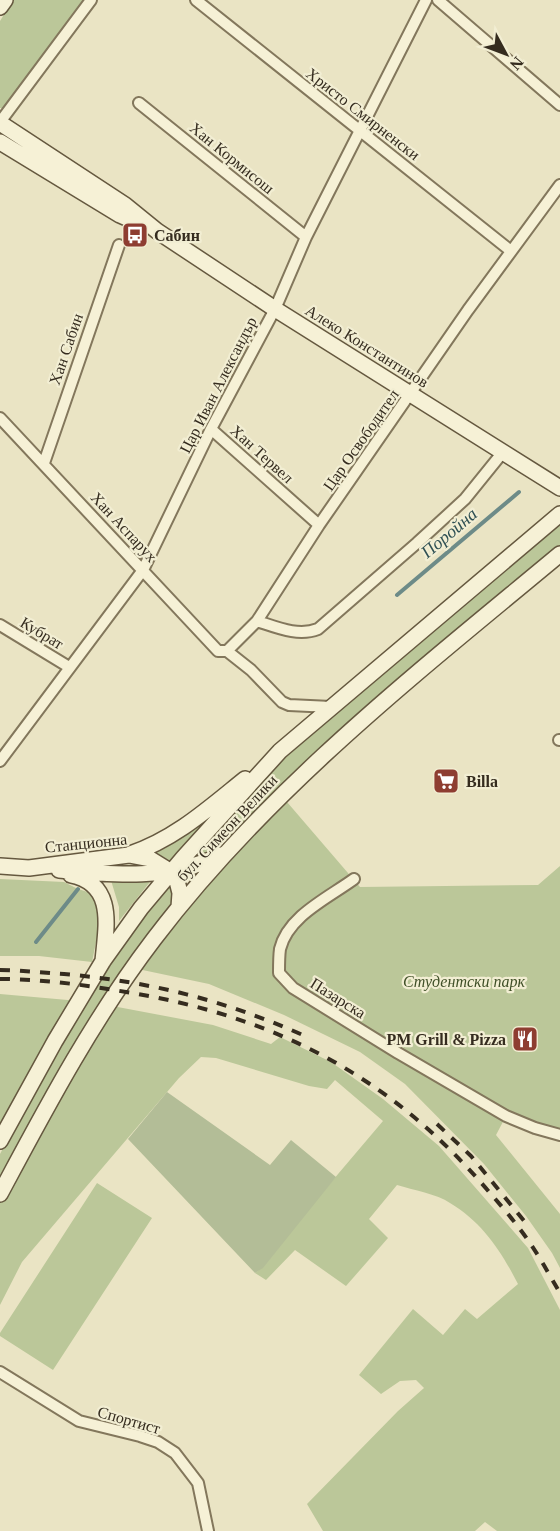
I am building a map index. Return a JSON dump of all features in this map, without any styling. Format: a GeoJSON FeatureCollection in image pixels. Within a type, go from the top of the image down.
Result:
{"type":"FeatureCollection","features":[{"type":"Feature","properties":{"kind":"main road"},"geometry":{"type":"LineString","coordinates":[[0,8],[5,0]]}},
{"type":"Feature","properties":{"kind":"main road","name":"Алеко Константинов"},"geometry":{"type":"LineString","coordinates":[[0,122],[125,205],[157,231],[275,309],[560,488]]}},
{"type":"Feature","properties":{"kind":"main road","name":"Алеко Константинов"},"geometry":{"type":"LineString","coordinates":[[0,142],[120,215],[157,231]]}},
{"type":"Feature","properties":{"kind":"main road","name":"бул. Симеон Велики"},"geometry":{"type":"LineString","coordinates":[[0,1141],[103,961],[141,908],[171,872],[280,751],[560,513]]}},
{"type":"Feature","properties":{"kind":"main road","name":"бул. Симеон Велики"},"geometry":{"type":"LineString","coordinates":[[0,1194],[63,1077],[96,1023],[179,907],[281,795],[352,728],[560,554]]}},
{"type":"Feature","properties":{"kind":"main road"},"geometry":{"type":"LineString","coordinates":[[129,855],[181,830],[280,751]]}},
{"type":"Feature","properties":{"kind":"main road"},"geometry":{"type":"LineString","coordinates":[[29,868],[94,873],[171,872],[202,864],[230,850]]}},
{"type":"Feature","properties":{"kind":"main road","name":"Станционна"},"geometry":{"type":"LineString","coordinates":[[0,866],[29,868],[129,855],[150,859],[171,872]]}},
{"type":"Feature","properties":{"kind":"main road"},"geometry":{"type":"LineString","coordinates":[[29,868],[79,877],[94,886],[106,906],[103,961]]}},
{"type":"Feature","properties":{"kind":"main road"},"geometry":{"type":"LineString","coordinates":[[171,872],[177,881],[180,893],[179,907]]}},
{"type":"Feature","properties":{"kind":"main road"},"geometry":{"type":"LineString","coordinates":[[0,1136],[15,1113]]}},
{"type":"Feature","properties":{"kind":"street"},"geometry":{"type":"LineString","coordinates":[[0,122],[91,0]]}},
{"type":"Feature","properties":{"kind":"street","name":"Христо Смирненски"},"geometry":{"type":"LineString","coordinates":[[196,0],[511,251]]}},
{"type":"Feature","properties":{"kind":"street","name":"Цар Иван Александър"},"geometry":{"type":"LineString","coordinates":[[0,761],[143,570],[211,429],[275,309],[306,237],[359,130],[426,0]]}},
{"type":"Feature","properties":{"kind":"street"},"geometry":{"type":"LineString","coordinates":[[438,0],[560,105]]}},
{"type":"Feature","properties":{"kind":"street","name":"Хан Кормисош"},"geometry":{"type":"LineString","coordinates":[[139,103],[306,237]]}},
{"type":"Feature","properties":{"kind":"street","name":"Цар Освободител"},"geometry":{"type":"LineString","coordinates":[[227,651],[257,621],[319,525],[468,310],[560,185]]}},
{"type":"Feature","properties":{"kind":"street","name":"Хан Сабин"},"geometry":{"type":"LineString","coordinates":[[44,463],[119,245]]}},
{"type":"Feature","properties":{"kind":"street","name":"Хан Аспарух"},"geometry":{"type":"LineString","coordinates":[[0,418],[218,651],[227,651],[251,670],[282,702],[289,705],[332,707]]}},
{"type":"Feature","properties":{"kind":"street","name":"Хан Тервел"},"geometry":{"type":"LineString","coordinates":[[211,429],[319,525]]}},
{"type":"Feature","properties":{"kind":"street"},"geometry":{"type":"LineString","coordinates":[[257,621],[297,632],[309,633],[318,629],[465,499],[503,452]]}},
{"type":"Feature","properties":{"kind":"street","name":"Кубрат"},"geometry":{"type":"LineString","coordinates":[[0,625],[69,667]]}},
{"type":"Feature","properties":{"kind":"street","name":"Пазарска"},"geometry":{"type":"LineString","coordinates":[[354,879],[300,917],[286,933],[280,951],[279,973],[293,988],[506,1116],[560,1135]]}},
{"type":"Feature","properties":{"kind":"street","name":"Спортист"},"geometry":{"type":"LineString","coordinates":[[0,1372],[79,1420],[158,1442],[175,1453],[198,1483],[208,1531]]}},
{"type":"Feature","properties":{"kind":"green space"},"geometry":{"type":"Polygon","coordinates":[[[13,0],[83,0],[3,108],[0,108],[0,21],[13,0]]]}},
{"type":"Feature","properties":{"kind":"green space"},"geometry":{"type":"Polygon","coordinates":[[[560,520],[560,546],[344,726],[265,800],[214,854],[188,861],[282,755],[560,520]]]}},
{"type":"Feature","properties":{"kind":"green space","name":"Студентски парк"},"geometry":{"type":"Polygon","coordinates":[[[281,795],[360,887],[538,885],[560,866],[560,1135],[506,1116],[496,1135],[560,1214],[560,1268],[526,1216],[484,1164],[405,1084],[360,1052],[284,1015],[209,984],[133,968],[107,1005],[213,1025],[271,1044],[280,1037],[331,1062],[383,1099],[439,1146],[528,1248],[560,1310],[560,1531],[497,1531],[485,1522],[475,1531],[323,1531],[307,1504],[398,1411],[424,1388],[416,1380],[400,1381],[381,1394],[359,1375],[413,1309],[443,1335],[465,1309],[477,1319],[518,1284],[505,1260],[472,1219],[438,1197],[397,1185],[369,1219],[388,1238],[346,1286],[295,1250],[266,1280],[255,1273],[263,1267],[383,1121],[335,1080],[327,1089],[309,1086],[216,1058],[201,1057],[179,1078],[22,1262],[0,1305],[0,1154],[8,1139],[106,966],[170,882],[176,907],[281,795]]]}},
{"type":"Feature","properties":{"kind":"green space"},"geometry":{"type":"Polygon","coordinates":[[[216,811],[169,864],[148,852],[216,811]]]}},
{"type":"Feature","properties":{"kind":"green space"},"geometry":{"type":"Polygon","coordinates":[[[110,877],[153,878],[119,921],[119,907],[110,877]]]}},
{"type":"Feature","properties":{"kind":"green space"},"geometry":{"type":"Polygon","coordinates":[[[0,879],[64,882],[91,893],[97,901],[101,917],[92,962],[39,956],[0,956],[0,879]]]}},
{"type":"Feature","properties":{"kind":"green space"},"geometry":{"type":"Polygon","coordinates":[[[0,994],[79,1001],[0,1135],[0,994]]]}},
{"type":"Feature","properties":{"kind":"green space"},"geometry":{"type":"Polygon","coordinates":[[[167,1092],[270,1165],[291,1140],[336,1177],[263,1268],[255,1273],[128,1139],[167,1092]]]}},
{"type":"Feature","properties":{"kind":"green space"},"geometry":{"type":"Polygon","coordinates":[[[97,1183],[152,1218],[53,1370],[0,1336],[0,1333],[97,1183]]]}},
{"type":"Feature","properties":{"kind":"waterway","name":"Поройна"},"geometry":{"type":"LineString","coordinates":[[397,595],[519,492]]}},
{"type":"Feature","properties":{"kind":"waterway"},"geometry":{"type":"LineString","coordinates":[[36,942],[78,889]]}},
{"type":"Feature","properties":{"kind":"railway"},"geometry":{"type":"LineString","coordinates":[[0,970],[96,977],[158,988],[246,1012],[305,1036]]}},
{"type":"Feature","properties":{"kind":"railway"},"geometry":{"type":"LineString","coordinates":[[0,979],[79,985],[180,1003],[232,1017],[281,1036],[327,1058],[371,1085],[413,1116],[452,1152],[517,1226],[536,1252],[560,1293]]}},
{"type":"Feature","properties":{"kind":"railway"},"geometry":{"type":"LineString","coordinates":[[437,1124],[471,1156],[525,1222]]}},
{"type":"Feature","properties":{"kind":"place","name":"Сабин"},"geometry":{"type":"Point","coordinates":[135,235]}},
{"type":"Feature","properties":{"kind":"place","name":"Billa"},"geometry":{"type":"Point","coordinates":[446,781]}},
{"type":"Feature","properties":{"kind":"place","name":"PM Grill & Pizza"},"geometry":{"type":"Point","coordinates":[525,1039]}}]}
